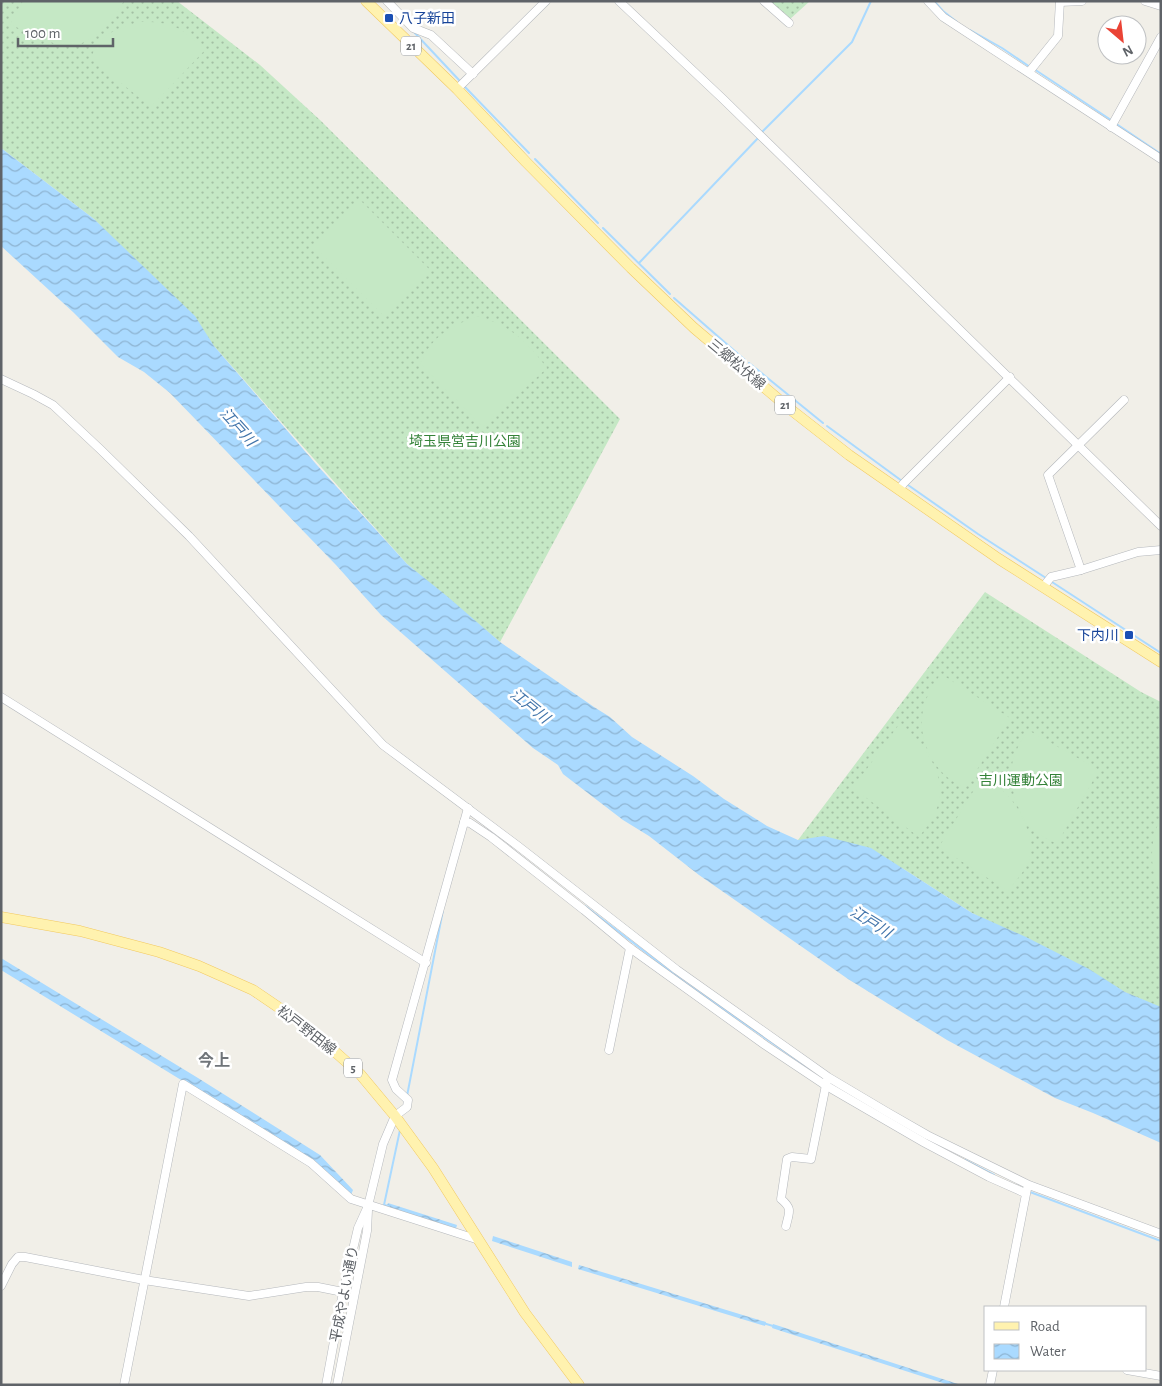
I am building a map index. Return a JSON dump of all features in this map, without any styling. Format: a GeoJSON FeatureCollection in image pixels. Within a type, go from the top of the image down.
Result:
{"type":"FeatureCollection","features":[{"type":"Feature","properties":{"kind":"main road","name":"三郷松伏線"},"geometry":{"type":"LineString","coordinates":[[366,1],[457,90],[594,232],[666,302],[790,409],[849,455],[992,554],[1047,583],[1161,662]]}},
{"type":"Feature","properties":{"kind":"main road","name":"松戸野田線"},"geometry":{"type":"LineString","coordinates":[[1,917],[80,931],[159,952],[198,966],[253,990],[306,1026],[360,1074],[395,1116],[433,1168],[525,1313],[579,1385]]}},
{"type":"Feature","properties":{"kind":"street"},"geometry":{"type":"LineString","coordinates":[[387,1],[413,28],[431,35],[473,74]]}},
{"type":"Feature","properties":{"kind":"street"},"geometry":{"type":"LineString","coordinates":[[457,90],[546,1]]}},
{"type":"Feature","properties":{"kind":"street"},"geometry":{"type":"LineString","coordinates":[[619,1],[723,99],[1161,526]]}},
{"type":"Feature","properties":{"kind":"street"},"geometry":{"type":"LineString","coordinates":[[764,1],[789,23]]}},
{"type":"Feature","properties":{"kind":"street"},"geometry":{"type":"LineString","coordinates":[[928,1],[943,17],[1161,159]]}},
{"type":"Feature","properties":{"kind":"street"},"geometry":{"type":"LineString","coordinates":[[1029,72],[1058,36],[1060,2],[1082,1]]}},
{"type":"Feature","properties":{"kind":"street"},"geometry":{"type":"LineString","coordinates":[[1145,1],[1161,6]]}},
{"type":"Feature","properties":{"kind":"street"},"geometry":{"type":"LineString","coordinates":[[1111,127],[1161,37]]}},
{"type":"Feature","properties":{"kind":"street"},"geometry":{"type":"LineString","coordinates":[[900,489],[1010,377]]}},
{"type":"Feature","properties":{"kind":"street"},"geometry":{"type":"LineString","coordinates":[[1,379],[46,401],[71,422],[189,536],[383,745],[468,808],[677,970],[826,1081],[928,1135],[1029,1185],[1161,1234]]}},
{"type":"Feature","properties":{"kind":"street"},"geometry":{"type":"LineString","coordinates":[[1081,570],[1048,475],[1124,400]]}},
{"type":"Feature","properties":{"kind":"street"},"geometry":{"type":"LineString","coordinates":[[1047,583],[1138,552],[1161,550]]}},
{"type":"Feature","properties":{"kind":"street"},"geometry":{"type":"LineString","coordinates":[[1,697],[426,964],[468,808]]}},
{"type":"Feature","properties":{"kind":"street"},"geometry":{"type":"LineString","coordinates":[[464,822],[470,823],[491,837],[630,948],[765,1045],[925,1143],[989,1177],[1026,1193]]}},
{"type":"Feature","properties":{"kind":"street"},"geometry":{"type":"LineString","coordinates":[[609,1050],[630,948]]}},
{"type":"Feature","properties":{"kind":"street","name":"平成やよい通り"},"geometry":{"type":"LineString","coordinates":[[326,1385],[358,1228],[368,1206],[383,1144],[395,1116],[407,1107],[408,1100],[396,1089],[392,1080],[426,964]]}},
{"type":"Feature","properties":{"kind":"street"},"geometry":{"type":"LineString","coordinates":[[786,1226],[789,1208],[788,1204],[781,1199],[787,1159],[792,1157],[811,1160],[826,1081]]}},
{"type":"Feature","properties":{"kind":"street"},"geometry":{"type":"LineString","coordinates":[[124,1385],[183,1084],[311,1163],[351,1199],[479,1240]]}},
{"type":"Feature","properties":{"kind":"street"},"geometry":{"type":"LineString","coordinates":[[1004,1306],[1029,1185]]}},
{"type":"Feature","properties":{"kind":"street","name":"平成やよい通り"},"geometry":{"type":"LineString","coordinates":[[337,1385],[367,1231],[368,1206]]}},
{"type":"Feature","properties":{"kind":"street"},"geometry":{"type":"LineString","coordinates":[[1,1286],[12,1264],[18,1257],[144,1280],[249,1296],[306,1287],[318,1287],[344,1292]]}},
{"type":"Feature","properties":{"kind":"street"},"geometry":{"type":"LineString","coordinates":[[990,1385],[993,1371]]}},
{"type":"Feature","properties":{"kind":"street"},"geometry":{"type":"LineString","coordinates":[[1133,1371],[1161,1376]]}},
{"type":"Feature","properties":{"kind":"green space","name":"埼玉県営吉川公園"},"geometry":{"type":"Polygon","coordinates":[[[1,1],[177,1],[260,65],[320,120],[620,419],[500,642],[407,564],[214,346],[94,219],[1,148],[1,1]]]}},
{"type":"Feature","properties":{"kind":"green space"},"geometry":{"type":"Polygon","coordinates":[[[23,1],[124,1],[109,22],[96,35],[80,44],[66,46],[49,42],[10,24],[23,1]]]}},
{"type":"Feature","properties":{"kind":"green space"},"geometry":{"type":"Polygon","coordinates":[[[769,1],[810,1],[789,20],[769,1]]]}},
{"type":"Feature","properties":{"kind":"green space"},"geometry":{"type":"Polygon","coordinates":[[[139,22],[160,23],[176,27],[190,36],[205,50],[151,107],[91,59],[103,38],[116,30],[139,22]]]}},
{"type":"Feature","properties":{"kind":"green space"},"geometry":{"type":"Polygon","coordinates":[[[359,199],[430,270],[384,316],[313,246],[359,199]]]}},
{"type":"Feature","properties":{"kind":"green space"},"geometry":{"type":"Polygon","coordinates":[[[477,316],[509,329],[532,349],[547,368],[483,427],[420,363],[435,340],[458,324],[477,316]]]}},
{"type":"Feature","properties":{"kind":"green space","name":"吉川運動公園"},"geometry":{"type":"Polygon","coordinates":[[[985,592],[1141,692],[1161,702],[1161,1008],[1125,992],[972,913],[902,868],[798,840],[985,592]]]}},
{"type":"Feature","properties":{"kind":"green space"},"geometry":{"type":"Polygon","coordinates":[[[941,674],[1010,718],[966,787],[947,777],[939,769],[927,749],[924,738],[922,716],[924,705],[931,689],[941,674]]]}},
{"type":"Feature","properties":{"kind":"green space"},"geometry":{"type":"Polygon","coordinates":[[[900,723],[925,750],[937,772],[940,784],[937,808],[919,837],[853,788],[900,723]]]}},
{"type":"Feature","properties":{"kind":"green space"},"geometry":{"type":"Polygon","coordinates":[[[1028,730],[1099,770],[1057,844],[1028,825],[1019,809],[1013,791],[1011,773],[1013,760],[1028,730]]]}},
{"type":"Feature","properties":{"kind":"green space"},"geometry":{"type":"Polygon","coordinates":[[[982,777],[1010,798],[1021,815],[1029,835],[1030,854],[1028,863],[1008,891],[939,847],[982,777]]]}},
{"type":"Feature","properties":{"kind":"green space"},"geometry":{"type":"Polygon","coordinates":[[[1161,818],[1161,893],[1154,875],[1152,855],[1154,836],[1161,818]]]}},
{"type":"Feature","properties":{"kind":"water","name":"江戸川"},"geometry":{"type":"Polygon","coordinates":[[[1,148],[94,219],[195,316],[214,346],[316,464],[407,564],[500,642],[610,717],[632,737],[767,826],[798,840],[824,836],[871,848],[972,913],[1026,937],[1089,969],[1125,992],[1161,1007],[1161,1143],[1055,1098],[947,1040],[848,979],[699,875],[563,774],[558,765],[533,748],[381,615],[336,565],[170,393],[144,372],[118,357],[73,312],[1,246],[1,148]]]}},
{"type":"Feature","properties":{"kind":"water"},"geometry":{"type":"Polygon","coordinates":[[[1,958],[320,1155],[353,1190],[351,1195],[191,1086],[1,970],[1,958]]]}},
{"type":"Feature","properties":{"kind":"water"},"geometry":{"type":"Polygon","coordinates":[[[388,1203],[457,1225],[456,1229],[386,1208],[388,1203]]]}},
{"type":"Feature","properties":{"kind":"water"},"geometry":{"type":"Polygon","coordinates":[[[493,1236],[572,1262],[572,1267],[492,1241],[493,1236]]]}},
{"type":"Feature","properties":{"kind":"water"},"geometry":{"type":"Polygon","coordinates":[[[579,1265],[766,1322],[765,1326],[578,1269],[579,1265]]]}},
{"type":"Feature","properties":{"kind":"water"},"geometry":{"type":"Polygon","coordinates":[[[773,1324],[961,1385],[949,1385],[772,1328],[773,1324]]]}},
{"type":"Feature","properties":{"kind":"waterway"},"geometry":{"type":"LineString","coordinates":[[762,132],[852,42],[871,1]]}},
{"type":"Feature","properties":{"kind":"waterway"},"geometry":{"type":"LineString","coordinates":[[934,1],[957,22]]}},
{"type":"Feature","properties":{"kind":"waterway"},"geometry":{"type":"LineString","coordinates":[[970,30],[1030,67]]}},
{"type":"Feature","properties":{"kind":"waterway"},"geometry":{"type":"LineString","coordinates":[[413,31],[459,80]]}},
{"type":"Feature","properties":{"kind":"waterway"},"geometry":{"type":"LineString","coordinates":[[1034,69],[1111,120]]}},
{"type":"Feature","properties":{"kind":"waterway"},"geometry":{"type":"LineString","coordinates":[[465,87],[529,153]]}},
{"type":"Feature","properties":{"kind":"waterway"},"geometry":{"type":"LineString","coordinates":[[1115,123],[1161,154]]}},
{"type":"Feature","properties":{"kind":"waterway"},"geometry":{"type":"LineString","coordinates":[[639,263],[760,136]]}},
{"type":"Feature","properties":{"kind":"waterway"},"geometry":{"type":"LineString","coordinates":[[535,159],[598,223]]}},
{"type":"Feature","properties":{"kind":"waterway"},"geometry":{"type":"LineString","coordinates":[[603,228],[670,294]]}},
{"type":"Feature","properties":{"kind":"waterway"},"geometry":{"type":"LineString","coordinates":[[674,298],[745,360]]}},
{"type":"Feature","properties":{"kind":"waterway"},"geometry":{"type":"LineString","coordinates":[[749,363],[823,423]]}},
{"type":"Feature","properties":{"kind":"waterway"},"geometry":{"type":"LineString","coordinates":[[827,426],[902,481]]}},
{"type":"Feature","properties":{"kind":"waterway"},"geometry":{"type":"LineString","coordinates":[[908,485],[978,534],[1046,578]]}},
{"type":"Feature","properties":{"kind":"waterway"},"geometry":{"type":"LineString","coordinates":[[1052,582],[1161,653]]}},
{"type":"Feature","properties":{"kind":"waterway"},"geometry":{"type":"LineString","coordinates":[[585,906],[686,983],[810,1069]]}},
{"type":"Feature","properties":{"kind":"waterway"},"geometry":{"type":"LineString","coordinates":[[407,1096],[443,910]]}},
{"type":"Feature","properties":{"kind":"waterway"},"geometry":{"type":"LineString","coordinates":[[837,1086],[852,1096]]}},
{"type":"Feature","properties":{"kind":"waterway"},"geometry":{"type":"LineString","coordinates":[[389,1206],[384,1205],[400,1130]]}},
{"type":"Feature","properties":{"kind":"waterway"},"geometry":{"type":"LineString","coordinates":[[965,1160],[994,1175]]}},
{"type":"Feature","properties":{"kind":"waterway"},"geometry":{"type":"LineString","coordinates":[[1030,1192],[1161,1241]]}},
{"type":"Feature","properties":{"kind":"waterway"},"geometry":{"type":"LineString","coordinates":[[763,1323],[773,1326]]}},
{"type":"Feature","properties":{"kind":"place","name":"八子新田"},"geometry":{"type":"Point","coordinates":[389,18]}},
{"type":"Feature","properties":{"kind":"place","name":"下内川"},"geometry":{"type":"Point","coordinates":[1129,635]}},
{"type":"Feature","properties":{"kind":"district","name":"今上"},"geometry":{"type":"Point","coordinates":[214,1060]}}]}
